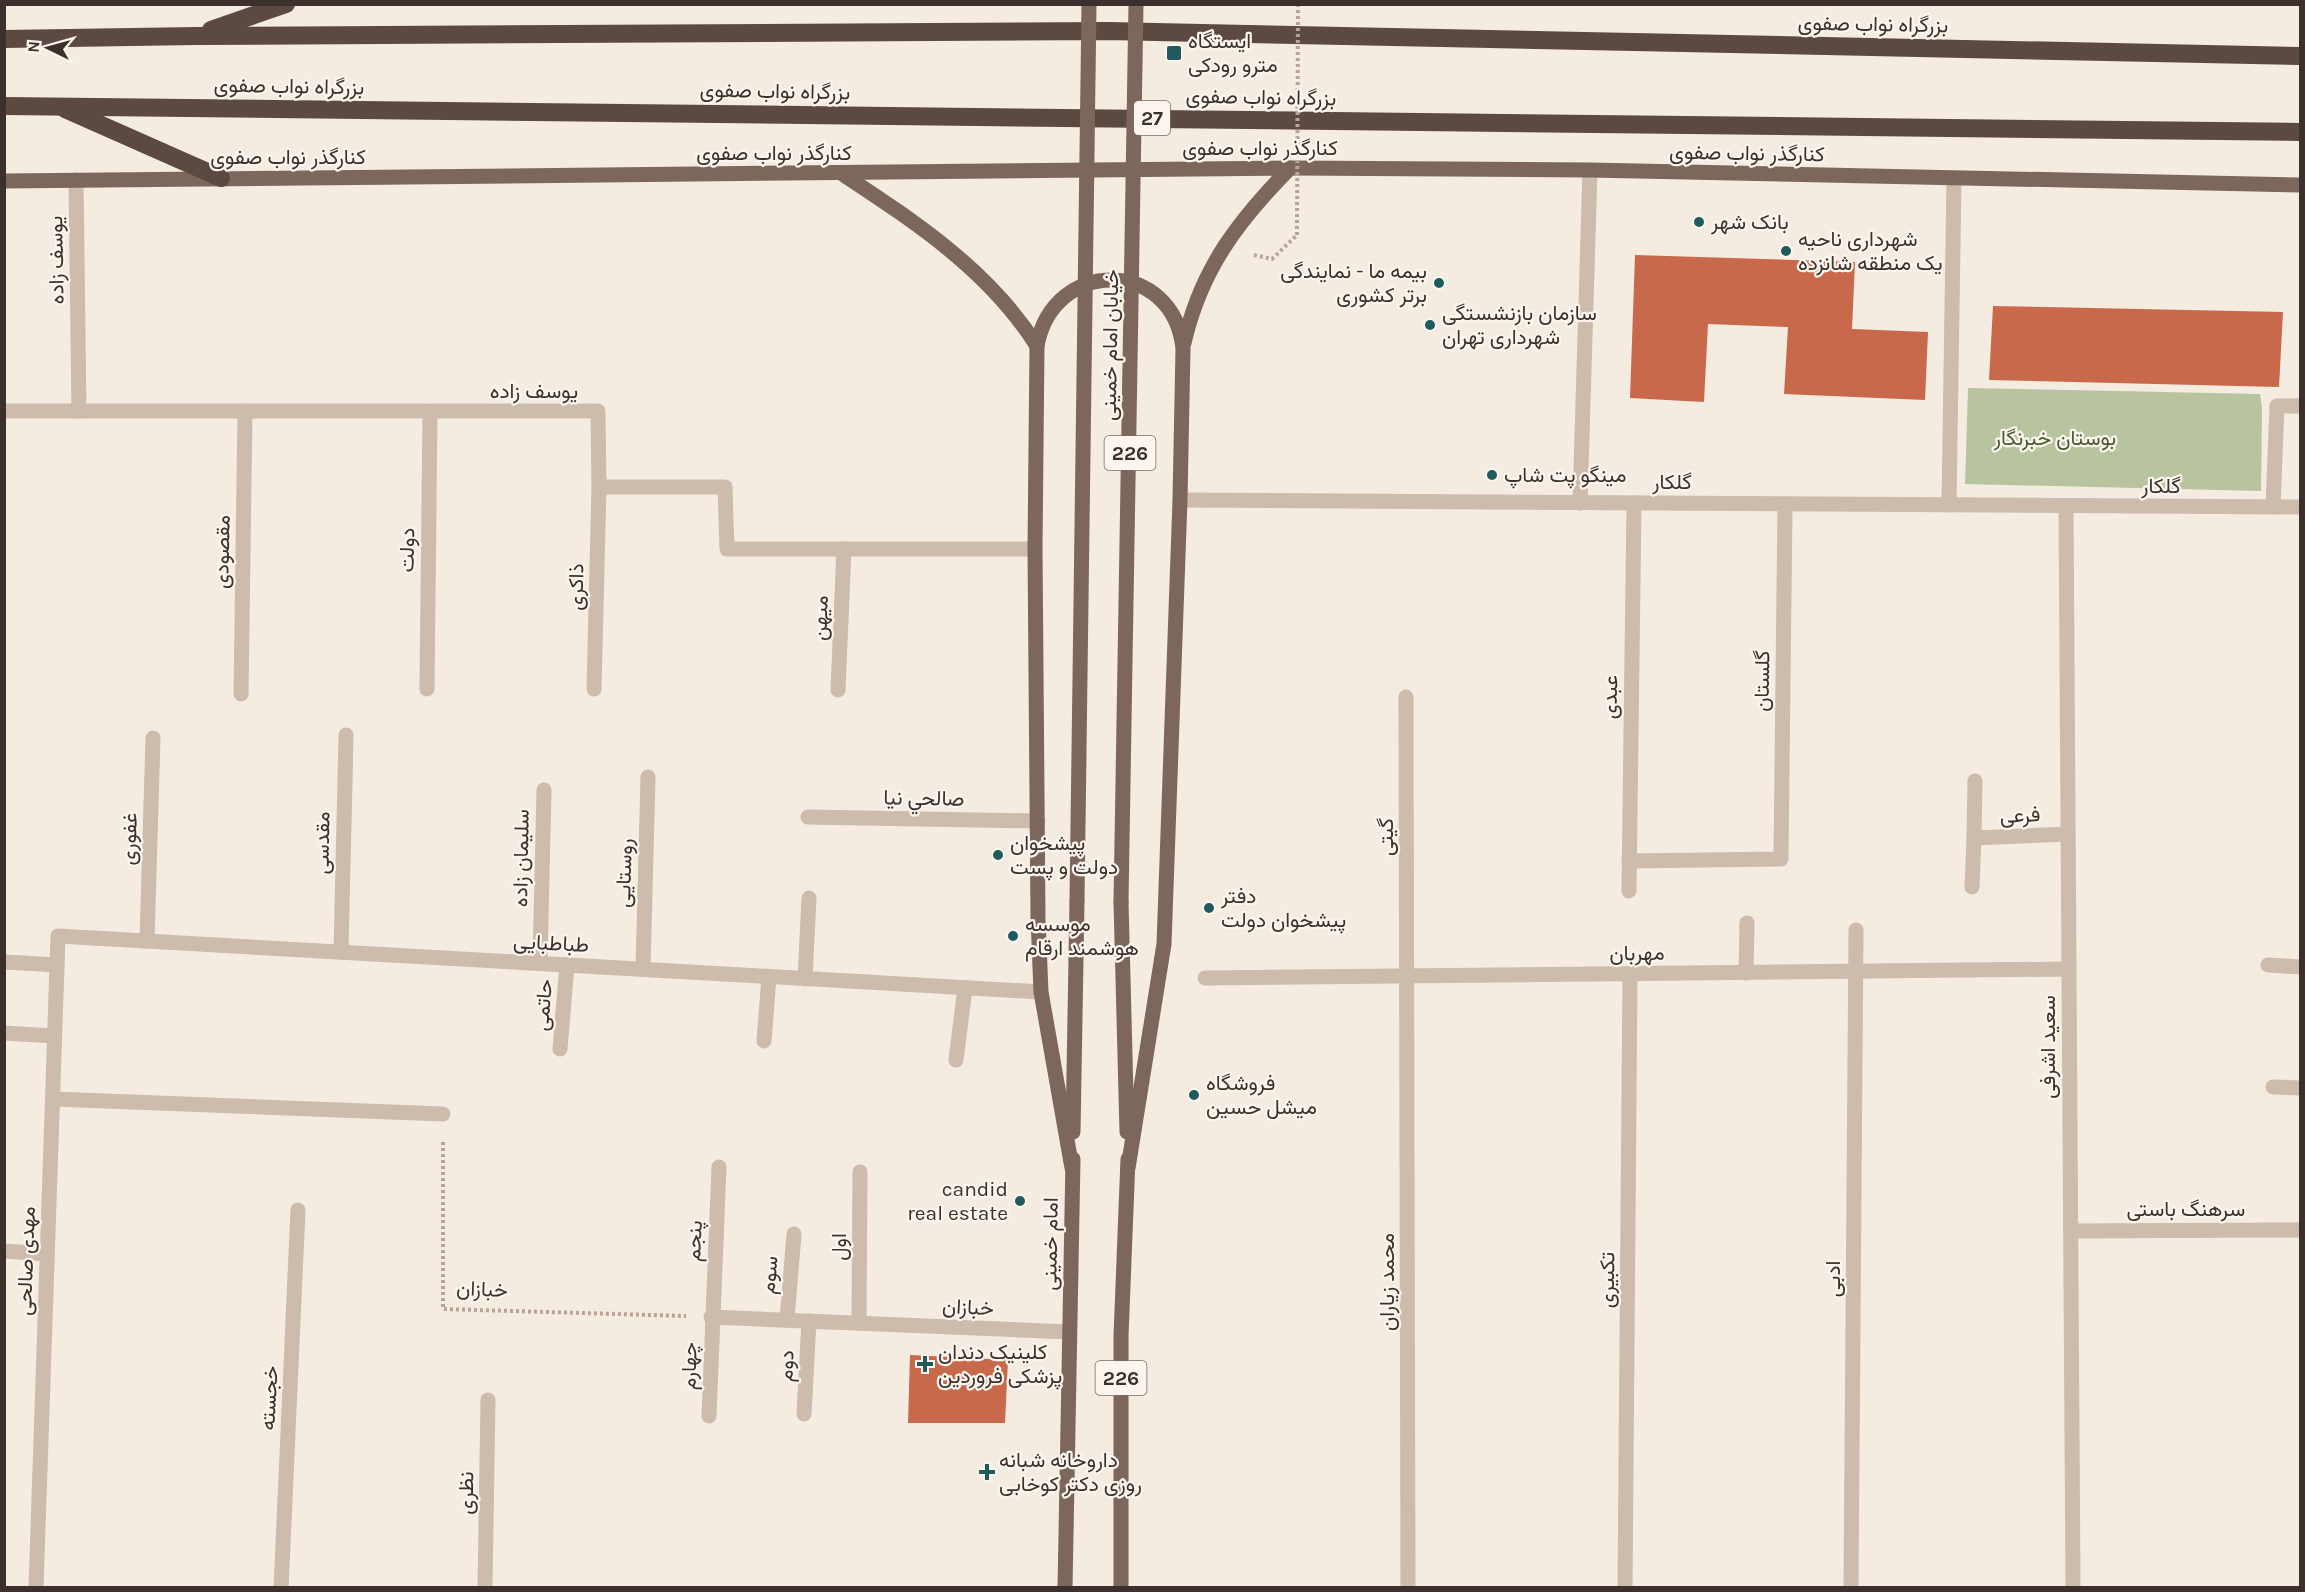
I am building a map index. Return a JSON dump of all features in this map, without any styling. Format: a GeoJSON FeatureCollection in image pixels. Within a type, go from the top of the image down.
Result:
{"type":"FeatureCollection","features":[{"type":"Feature","properties":{"kind":"highway"},"geometry":{"type":"LineString","coordinates":[[196,36],[286,4]]}},
{"type":"Feature","properties":{"kind":"highway","name":"بزرگراه نواب صفوی"},"geometry":{"type":"LineString","coordinates":[[4,39],[1110,31],[2301,56]]}},
{"type":"Feature","properties":{"kind":"highway"},"geometry":{"type":"LineString","coordinates":[[58,105],[221,178]]}},
{"type":"Feature","properties":{"kind":"highway","name":"بزرگراه نواب صفوی"},"geometry":{"type":"LineString","coordinates":[[4,106],[2301,132]]}},
{"type":"Feature","properties":{"kind":"main road","name":"خیابان امام خمینی"},"geometry":{"type":"LineString","coordinates":[[1077,901],[1089,4]]}},
{"type":"Feature","properties":{"kind":"main road","name":"خیابان امام خمینی"},"geometry":{"type":"LineString","coordinates":[[1128,1168],[1121,902],[1136,4]]}},
{"type":"Feature","properties":{"kind":"main road","name":"کنارگذر نواب صفوی"},"geometry":{"type":"LineString","coordinates":[[4,181],[1290,168],[1590,170],[2301,185]]}},
{"type":"Feature","properties":{"kind":"main road"},"geometry":{"type":"LineString","coordinates":[[1183,348],[1199,295],[1222,247],[1257,201],[1290,168]]}},
{"type":"Feature","properties":{"kind":"main road"},"geometry":{"type":"LineString","coordinates":[[841,173],[946,245],[1018,316],[1037,346]]}},
{"type":"Feature","properties":{"kind":"main road"},"geometry":{"type":"LineString","coordinates":[[1072,1168],[1041,992],[1035,549],[1037,346],[1040,331],[1054,306],[1077,287],[1105,279],[1133,283],[1158,297],[1176,321],[1183,348],[1180,500],[1164,944],[1128,1168]]}},
{"type":"Feature","properties":{"kind":"main road","name":"امام خمینی"},"geometry":{"type":"LineString","coordinates":[[1065,1587],[1077,901]]}},
{"type":"Feature","properties":{"kind":"main road","name":"226"},"geometry":{"type":"LineString","coordinates":[[1121,1587],[1121,1336],[1128,1168]]}},
{"type":"Feature","properties":{"kind":"street"},"geometry":{"type":"LineString","coordinates":[[1580,503],[1590,170]]}},
{"type":"Feature","properties":{"kind":"street"},"geometry":{"type":"LineString","coordinates":[[1948,505],[1954,179]]}},
{"type":"Feature","properties":{"kind":"street","name":"یوسف زاده"},"geometry":{"type":"LineString","coordinates":[[76,180],[80,411]]}},
{"type":"Feature","properties":{"kind":"street"},"geometry":{"type":"LineString","coordinates":[[2273,507],[2277,406],[2301,406]]}},
{"type":"Feature","properties":{"kind":"street","name":"یوسف زاده"},"geometry":{"type":"LineString","coordinates":[[4,411],[598,411],[599,486]]}},
{"type":"Feature","properties":{"kind":"street","name":"مقصودی"},"geometry":{"type":"LineString","coordinates":[[240,694],[245,411]]}},
{"type":"Feature","properties":{"kind":"street","name":"دولت"},"geometry":{"type":"LineString","coordinates":[[427,689],[430,412]]}},
{"type":"Feature","properties":{"kind":"street"},"geometry":{"type":"LineString","coordinates":[[599,486],[725,487],[727,549],[1035,549]]}},
{"type":"Feature","properties":{"kind":"street","name":"ذاکری"},"geometry":{"type":"LineString","coordinates":[[594,689],[599,486]]}},
{"type":"Feature","properties":{"kind":"street","name":"گلکار"},"geometry":{"type":"LineString","coordinates":[[1180,500],[2301,507]]}},
{"type":"Feature","properties":{"kind":"street","name":"عبدی"},"geometry":{"type":"LineString","coordinates":[[1629,891],[1634,503]]}},
{"type":"Feature","properties":{"kind":"street","name":"گلستان"},"geometry":{"type":"LineString","coordinates":[[1629,861],[1781,859],[1785,504]]}},
{"type":"Feature","properties":{"kind":"street","name":"سعید اشرفی"},"geometry":{"type":"LineString","coordinates":[[2066,506],[2073,1587]]}},
{"type":"Feature","properties":{"kind":"street","name":"میهن"},"geometry":{"type":"LineString","coordinates":[[838,690],[844,549]]}},
{"type":"Feature","properties":{"kind":"street","name":"گیتی"},"geometry":{"type":"LineString","coordinates":[[1406,697],[1408,976]]}},
{"type":"Feature","properties":{"kind":"street","name":"مقدسی"},"geometry":{"type":"LineString","coordinates":[[341,952],[346,735]]}},
{"type":"Feature","properties":{"kind":"street","name":"غفوری"},"geometry":{"type":"LineString","coordinates":[[147,941],[153,738]]}},
{"type":"Feature","properties":{"kind":"street","name":"روستایی"},"geometry":{"type":"LineString","coordinates":[[643,969],[648,777]]}},
{"type":"Feature","properties":{"kind":"street","name":"فرعی"},"geometry":{"type":"LineString","coordinates":[[1972,887],[1975,781]]}},
{"type":"Feature","properties":{"kind":"street","name":"سلیمان زاده"},"geometry":{"type":"LineString","coordinates":[[540,963],[544,790]]}},
{"type":"Feature","properties":{"kind":"street","name":"صالحي نیا"},"geometry":{"type":"LineString","coordinates":[[808,817],[1038,821]]}},
{"type":"Feature","properties":{"kind":"street","name":"فرعی"},"geometry":{"type":"LineString","coordinates":[[1974,838],[2068,834]]}},
{"type":"Feature","properties":{"kind":"street"},"geometry":{"type":"LineString","coordinates":[[805,979],[809,898]]}},
{"type":"Feature","properties":{"kind":"street"},"geometry":{"type":"LineString","coordinates":[[1746,973],[1747,923]]}},
{"type":"Feature","properties":{"kind":"street","name":"ادبی"},"geometry":{"type":"LineString","coordinates":[[1851,1587],[1856,930]]}},
{"type":"Feature","properties":{"kind":"street","name":"طباطبایی"},"geometry":{"type":"LineString","coordinates":[[58,936],[1041,992]]}},
{"type":"Feature","properties":{"kind":"street","name":"مهدی صالحی"},"geometry":{"type":"LineString","coordinates":[[36,1587],[58,936]]}},
{"type":"Feature","properties":{"kind":"street"},"geometry":{"type":"LineString","coordinates":[[4,962],[57,965]]}},
{"type":"Feature","properties":{"kind":"street","name":"حاتمی"},"geometry":{"type":"LineString","coordinates":[[560,1049],[567,965]]}},
{"type":"Feature","properties":{"kind":"street"},"geometry":{"type":"LineString","coordinates":[[2268,965],[2301,967]]}},
{"type":"Feature","properties":{"kind":"street","name":"مهربان"},"geometry":{"type":"LineString","coordinates":[[1205,978],[2069,969]]}},
{"type":"Feature","properties":{"kind":"street","name":"تکبیری"},"geometry":{"type":"LineString","coordinates":[[1625,1587],[1630,974]]}},
{"type":"Feature","properties":{"kind":"street","name":"محمد زیاران"},"geometry":{"type":"LineString","coordinates":[[1408,976],[1408,1587]]}},
{"type":"Feature","properties":{"kind":"street"},"geometry":{"type":"LineString","coordinates":[[764,1041],[769,977]]}},
{"type":"Feature","properties":{"kind":"street"},"geometry":{"type":"LineString","coordinates":[[956,1060],[965,988]]}},
{"type":"Feature","properties":{"kind":"street"},"geometry":{"type":"LineString","coordinates":[[4,1033],[54,1036]]}},
{"type":"Feature","properties":{"kind":"street"},"geometry":{"type":"LineString","coordinates":[[2273,1087],[2301,1088]]}},
{"type":"Feature","properties":{"kind":"street"},"geometry":{"type":"LineString","coordinates":[[53,1099],[443,1114]]}},
{"type":"Feature","properties":{"kind":"street","name":"پنجم"},"geometry":{"type":"LineString","coordinates":[[711,1317],[718,1167]]}},
{"type":"Feature","properties":{"kind":"street","name":"اول"},"geometry":{"type":"LineString","coordinates":[[859,1323],[860,1172]]}},
{"type":"Feature","properties":{"kind":"street","name":"خجسته"},"geometry":{"type":"LineString","coordinates":[[281,1587],[298,1210]]}},
{"type":"Feature","properties":{"kind":"street","name":"سرهنگ باستی"},"geometry":{"type":"LineString","coordinates":[[2071,1231],[2301,1230]]}},
{"type":"Feature","properties":{"kind":"street","name":"سوم"},"geometry":{"type":"LineString","coordinates":[[787,1320],[794,1234]]}},
{"type":"Feature","properties":{"kind":"street"},"geometry":{"type":"LineString","coordinates":[[4,1251],[47,1254]]}},
{"type":"Feature","properties":{"kind":"street","name":"خبازان"},"geometry":{"type":"LineString","coordinates":[[711,1317],[1069,1332]]}},
{"type":"Feature","properties":{"kind":"street","name":"چهارم"},"geometry":{"type":"LineString","coordinates":[[709,1416],[711,1317]]}},
{"type":"Feature","properties":{"kind":"street","name":"دوم"},"geometry":{"type":"LineString","coordinates":[[804,1414],[810,1321]]}},
{"type":"Feature","properties":{"kind":"street","name":"نظری"},"geometry":{"type":"LineString","coordinates":[[485,1587],[488,1400]]}},
{"type":"Feature","properties":{"kind":"path"},"geometry":{"type":"LineString","coordinates":[[1272,259],[1297,235],[1298,4]]}},
{"type":"Feature","properties":{"kind":"path","name":"خبازان"},"geometry":{"type":"LineString","coordinates":[[443,1114],[443,1309],[711,1317]]}},
{"type":"Feature","properties":{"kind":"green space","name":"بوستان خبرنگار"},"geometry":{"type":"Polygon","coordinates":[[[1968,388],[2260,394],[2262,408],[2261,491],[1965,484],[1968,388]]]}},
{"type":"Feature","properties":{"kind":"building"},"geometry":{"type":"Polygon","coordinates":[[[1635,255],[1855,262],[1852,329],[1928,332],[1925,400],[1784,394],[1788,327],[1708,324],[1704,402],[1630,398],[1635,255]]]}},
{"type":"Feature","properties":{"kind":"building"},"geometry":{"type":"Polygon","coordinates":[[[1993,306],[2283,312],[2279,387],[1989,380],[1993,306]]]}},
{"type":"Feature","properties":{"kind":"building"},"geometry":{"type":"Polygon","coordinates":[[[910,1355],[1008,1360],[1005,1423],[908,1423],[910,1355]]]}},
{"type":"Feature","properties":{"kind":"place","name":"ایستگاه مترو رودکی"},"geometry":{"type":"Point","coordinates":[1174,53]}},
{"type":"Feature","properties":{"kind":"place","name":"بانک شهر"},"geometry":{"type":"Point","coordinates":[1699,222]}},
{"type":"Feature","properties":{"kind":"place","name":"شهرداری ناحیه یک منطقه شانزده"},"geometry":{"type":"Point","coordinates":[1786,251]}},
{"type":"Feature","properties":{"kind":"place","name":"بیمه ما - نمایندگی برتر کشوری"},"geometry":{"type":"Point","coordinates":[1439,283]}},
{"type":"Feature","properties":{"kind":"place","name":"سازمان بازنشستگی شهرداری تهران"},"geometry":{"type":"Point","coordinates":[1430,325]}},
{"type":"Feature","properties":{"kind":"place","name":"مینگو پت شاپ"},"geometry":{"type":"Point","coordinates":[1492,475]}},
{"type":"Feature","properties":{"kind":"place","name":"پیشخوان دولت و پست"},"geometry":{"type":"Point","coordinates":[998,855]}},
{"type":"Feature","properties":{"kind":"place","name":"دفتر پیشخوان دولت"},"geometry":{"type":"Point","coordinates":[1209,908]}},
{"type":"Feature","properties":{"kind":"place","name":"موسسه هوشمند ارقام"},"geometry":{"type":"Point","coordinates":[1013,936]}},
{"type":"Feature","properties":{"kind":"place","name":"فروشگاه میشل حسین"},"geometry":{"type":"Point","coordinates":[1194,1095]}},
{"type":"Feature","properties":{"kind":"place","name":"candid real estate"},"geometry":{"type":"Point","coordinates":[1020,1201]}},
{"type":"Feature","properties":{"kind":"place","name":"کلینیک دندان پزشکی فروردین"},"geometry":{"type":"Point","coordinates":[925,1364]}},
{"type":"Feature","properties":{"kind":"place","name":"داروخانه شبانه روزی دکتر کوخابی"},"geometry":{"type":"Point","coordinates":[987,1472]}}]}
